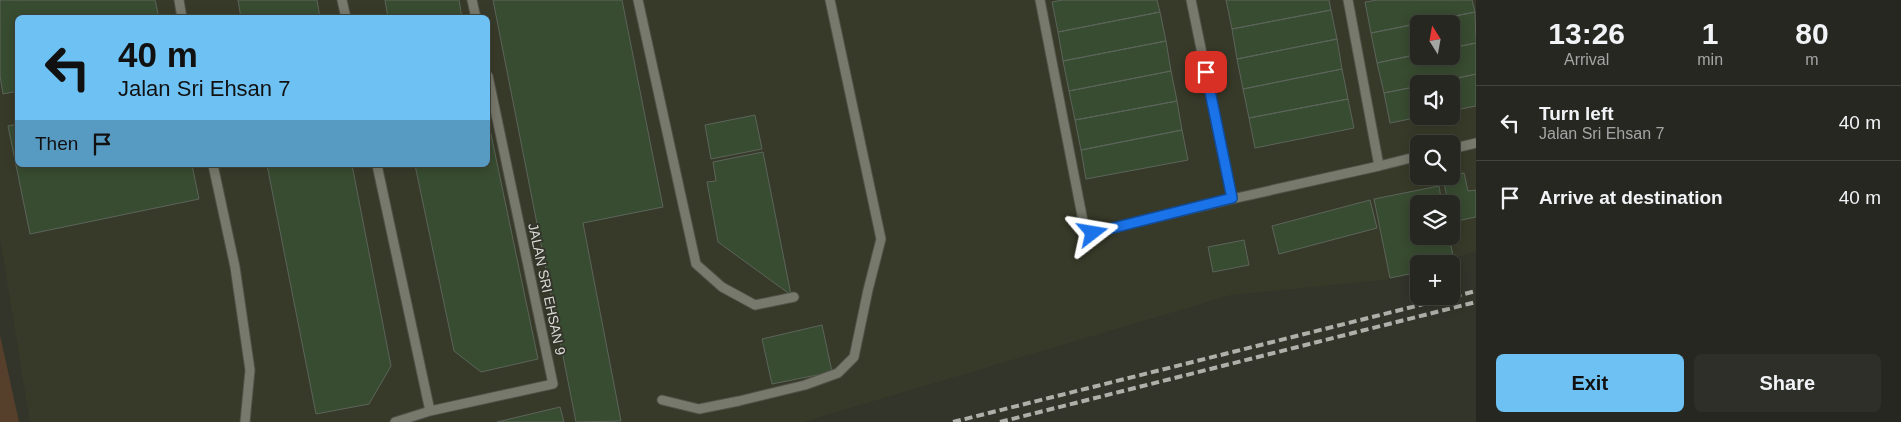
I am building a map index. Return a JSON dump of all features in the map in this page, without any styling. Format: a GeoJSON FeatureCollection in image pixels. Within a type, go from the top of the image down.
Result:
{"type":"FeatureCollection","features":[{"type":"Feature","properties":{"kind":"lane"},"geometry":{"type":"LineString","coordinates":[[178,0],[181,15]]}},
{"type":"Feature","properties":{"kind":"lane"},"geometry":{"type":"LineString","coordinates":[[342,0],[345,15]]}},
{"type":"Feature","properties":{"kind":"lane"},"geometry":{"type":"LineString","coordinates":[[472,0],[475,15]]}},
{"type":"Feature","properties":{"kind":"lane"},"geometry":{"type":"LineString","coordinates":[[638,0],[696,264],[722,287],[755,305],[794,297]]}},
{"type":"Feature","properties":{"kind":"lane"},"geometry":{"type":"LineString","coordinates":[[662,400],[699,409],[739,401],[805,385],[838,373],[854,357],[881,239],[830,0]]}},
{"type":"Feature","properties":{"kind":"lane"},"geometry":{"type":"LineString","coordinates":[[1040,0],[1084,226],[1093,233],[1232,198],[1410,158]]}},
{"type":"Feature","properties":{"kind":"lane"},"geometry":{"type":"LineString","coordinates":[[1191,0],[1232,198]]}},
{"type":"Feature","properties":{"kind":"lane"},"geometry":{"type":"LineString","coordinates":[[1348,0],[1379,166]]}},
{"type":"Feature","properties":{"kind":"lane","name":"JALAN SRI EHSAN 9"},"geometry":{"type":"LineString","coordinates":[[395,422],[430,411],[553,384],[490,85]]}},
{"type":"Feature","properties":{"kind":"lane"},"geometry":{"type":"LineString","coordinates":[[1460,147],[1476,143]]}},
{"type":"Feature","properties":{"kind":"lane"},"geometry":{"type":"LineString","coordinates":[[213,167],[235,267],[250,370],[245,422]]}},
{"type":"Feature","properties":{"kind":"lane"},"geometry":{"type":"LineString","coordinates":[[377,167],[430,411]]}},
{"type":"Feature","properties":{"kind":"shaded area"},"geometry":{"type":"Polygon","coordinates":[[[0,0],[1476,0],[1476,251],[1460,256],[1410,255],[1410,272],[1384,280],[1231,295],[803,422],[30,422],[0,239],[0,0]]]}},
{"type":"Feature","properties":{"kind":"shaded area"},"geometry":{"type":"Polygon","coordinates":[[[0,335],[19,422],[0,422],[0,335]]]}},
{"type":"Feature","properties":{"kind":"building"},"geometry":{"type":"Polygon","coordinates":[[[0,0],[155,0],[158,15],[15,15],[15,92],[3,94],[0,76],[0,0]]]}},
{"type":"Feature","properties":{"kind":"building"},"geometry":{"type":"Polygon","coordinates":[[[238,0],[317,0],[320,15],[240,15],[238,0]]]}},
{"type":"Feature","properties":{"kind":"building"},"geometry":{"type":"Polygon","coordinates":[[[385,0],[459,0],[462,15],[388,15],[385,0]]]}},
{"type":"Feature","properties":{"kind":"building"},"geometry":{"type":"Polygon","coordinates":[[[493,0],[622,0],[663,207],[583,223],[621,421],[576,422],[493,0]]]}},
{"type":"Feature","properties":{"kind":"building"},"geometry":{"type":"Polygon","coordinates":[[[1062,0],[1157,0],[1160,12],[1058,32],[1052,2],[1062,0]]]}},
{"type":"Feature","properties":{"kind":"building"},"geometry":{"type":"Polygon","coordinates":[[[1226,0],[1329,0],[1331,10],[1232,29],[1226,0]]]}},
{"type":"Feature","properties":{"kind":"building"},"geometry":{"type":"Polygon","coordinates":[[[1377,0],[1472,0],[1475,12],[1460,15],[1410,15],[1410,25],[1371,33],[1365,2],[1377,0]]]}},
{"type":"Feature","properties":{"kind":"building"},"geometry":{"type":"Polygon","coordinates":[[[1331,10],[1337,39],[1237,59],[1232,29],[1331,10]]]}},
{"type":"Feature","properties":{"kind":"building"},"geometry":{"type":"Polygon","coordinates":[[[1160,12],[1166,41],[1063,61],[1058,32],[1160,12]]]}},
{"type":"Feature","properties":{"kind":"building"},"geometry":{"type":"Polygon","coordinates":[[[1475,12],[1476,43],[1460,46],[1460,15],[1475,12]]]}},
{"type":"Feature","properties":{"kind":"building"},"geometry":{"type":"Polygon","coordinates":[[[1410,25],[1410,56],[1377,63],[1371,33],[1410,25]]]}},
{"type":"Feature","properties":{"kind":"building"},"geometry":{"type":"Polygon","coordinates":[[[1337,39],[1342,69],[1243,89],[1237,59],[1337,39]]]}},
{"type":"Feature","properties":{"kind":"building"},"geometry":{"type":"Polygon","coordinates":[[[1166,41],[1171,71],[1069,91],[1063,61],[1166,41]]]}},
{"type":"Feature","properties":{"kind":"building"},"geometry":{"type":"Polygon","coordinates":[[[1476,43],[1476,74],[1460,77],[1460,75],[1410,75],[1410,88],[1384,93],[1377,63],[1410,56],[1410,65],[1460,65],[1460,46],[1476,43]]]}},
{"type":"Feature","properties":{"kind":"building"},"geometry":{"type":"Polygon","coordinates":[[[1342,69],[1348,99],[1249,118],[1243,89],[1342,69]]]}},
{"type":"Feature","properties":{"kind":"building"},"geometry":{"type":"Polygon","coordinates":[[[1171,71],[1177,101],[1075,120],[1069,91],[1171,71]]]}},
{"type":"Feature","properties":{"kind":"building"},"geometry":{"type":"Polygon","coordinates":[[[1476,74],[1476,106],[1460,109],[1460,77],[1476,74]]]}},
{"type":"Feature","properties":{"kind":"building"},"geometry":{"type":"Polygon","coordinates":[[[1410,88],[1410,119],[1390,123],[1384,93],[1410,88]]]}},
{"type":"Feature","properties":{"kind":"building"},"geometry":{"type":"Polygon","coordinates":[[[1348,99],[1354,128],[1255,148],[1249,118],[1348,99]]]}},
{"type":"Feature","properties":{"kind":"building"},"geometry":{"type":"Polygon","coordinates":[[[1177,101],[1182,130],[1081,150],[1075,120],[1177,101]]]}},
{"type":"Feature","properties":{"kind":"building"},"geometry":{"type":"Polygon","coordinates":[[[755,115],[762,149],[711,159],[705,125],[755,115]]]}},
{"type":"Feature","properties":{"kind":"building"},"geometry":{"type":"Polygon","coordinates":[[[15,125],[15,160],[8,126],[15,125]]]}},
{"type":"Feature","properties":{"kind":"building"},"geometry":{"type":"Polygon","coordinates":[[[490,130],[538,359],[481,372],[454,351],[415,167],[490,167],[490,130]]]}},
{"type":"Feature","properties":{"kind":"building"},"geometry":{"type":"Polygon","coordinates":[[[1182,130],[1188,160],[1086,179],[1081,150],[1182,130]]]}},
{"type":"Feature","properties":{"kind":"building"},"geometry":{"type":"Polygon","coordinates":[[[763,152],[791,295],[718,242],[707,182],[716,181],[713,162],[763,152]]]}},
{"type":"Feature","properties":{"kind":"building"},"geometry":{"type":"Polygon","coordinates":[[[16,167],[192,167],[199,199],[30,234],[16,167]]]}},
{"type":"Feature","properties":{"kind":"building"},"geometry":{"type":"Polygon","coordinates":[[[267,167],[352,167],[391,366],[369,404],[316,414],[267,167]]]}},
{"type":"Feature","properties":{"kind":"building"},"geometry":{"type":"Polygon","coordinates":[[[1464,173],[1468,191],[1476,190],[1476,217],[1460,220],[1460,195],[1446,195],[1444,185],[1460,185],[1460,174],[1464,173]]]}},
{"type":"Feature","properties":{"kind":"building"},"geometry":{"type":"Polygon","coordinates":[[[1439,186],[1440,195],[1410,195],[1410,245],[1451,245],[1453,255],[1410,255],[1410,274],[1390,278],[1374,199],[1439,186]]]}},
{"type":"Feature","properties":{"kind":"building"},"geometry":{"type":"Polygon","coordinates":[[[1370,200],[1377,228],[1279,254],[1272,226],[1370,200]]]}},
{"type":"Feature","properties":{"kind":"building"},"geometry":{"type":"Polygon","coordinates":[[[1244,240],[1249,265],[1213,272],[1208,247],[1244,240]]]}},
{"type":"Feature","properties":{"kind":"building"},"geometry":{"type":"Polygon","coordinates":[[[822,325],[832,372],[772,384],[762,339],[822,325]]]}},
{"type":"Feature","properties":{"kind":"building"},"geometry":{"type":"Polygon","coordinates":[[[560,407],[564,422],[497,422],[560,407]]]}},
{"type":"Feature","properties":{"kind":"railway"},"geometry":{"type":"LineString","coordinates":[[953,422],[1476,291]]}},
{"type":"Feature","properties":{"kind":"railway"},"geometry":{"type":"LineString","coordinates":[[1000,422],[1476,302]]}},
{"type":"Feature","properties":{"kind":"route"},"geometry":{"type":"LineString","coordinates":[[1093,233],[1232,198],[1206,72]]}}]}
